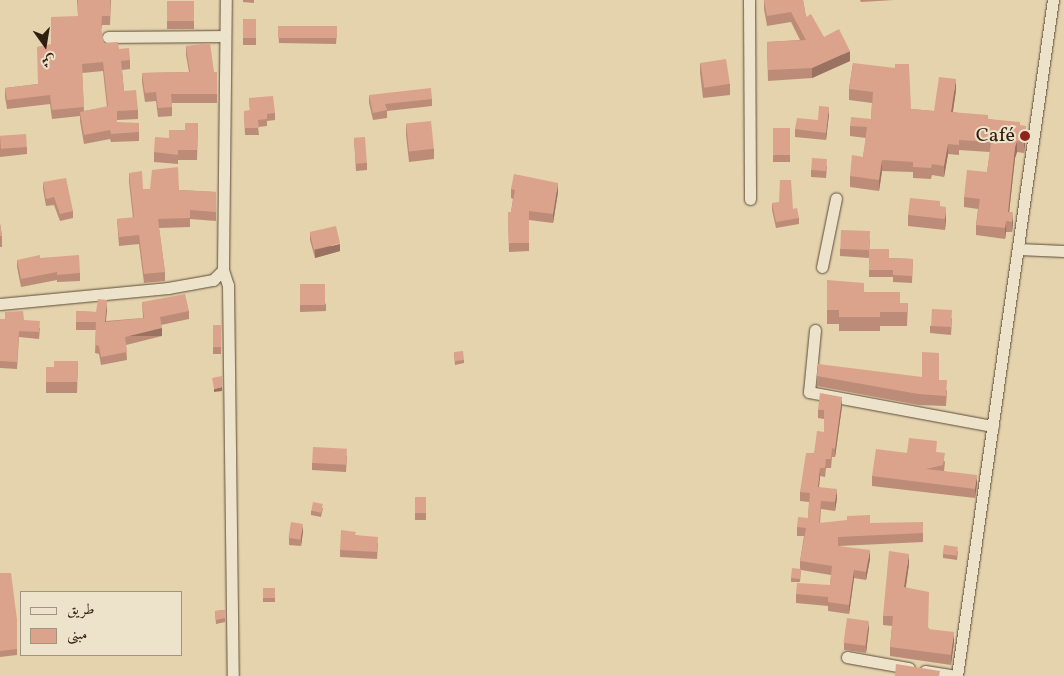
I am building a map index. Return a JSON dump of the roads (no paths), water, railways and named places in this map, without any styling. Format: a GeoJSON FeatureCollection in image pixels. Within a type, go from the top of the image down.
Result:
{"type":"FeatureCollection","features":[{"type":"Feature","properties":{"kind":"street"},"geometry":{"type":"LineString","coordinates":[[226,0],[224,36],[226,164],[223,270],[228,285],[233,676]]}},
{"type":"Feature","properties":{"kind":"street"},"geometry":{"type":"LineString","coordinates":[[749,0],[750,199]]}},
{"type":"Feature","properties":{"kind":"street"},"geometry":{"type":"LineString","coordinates":[[847,657],[956,676],[1053,0]]}},
{"type":"Feature","properties":{"kind":"street"},"geometry":{"type":"LineString","coordinates":[[108,37],[224,36]]}},
{"type":"Feature","properties":{"kind":"street"},"geometry":{"type":"LineString","coordinates":[[822,267],[836,198]]}},
{"type":"Feature","properties":{"kind":"street"},"geometry":{"type":"LineString","coordinates":[[1018,249],[1064,251]]}},
{"type":"Feature","properties":{"kind":"street"},"geometry":{"type":"LineString","coordinates":[[0,304],[168,288],[213,280],[223,270]]}},
{"type":"Feature","properties":{"kind":"street"},"geometry":{"type":"LineString","coordinates":[[815,330],[809,392],[992,426]]}},
{"type":"Feature","properties":{"kind":"place","name":"Café"},"geometry":{"type":"Point","coordinates":[1025,136]}}]}
